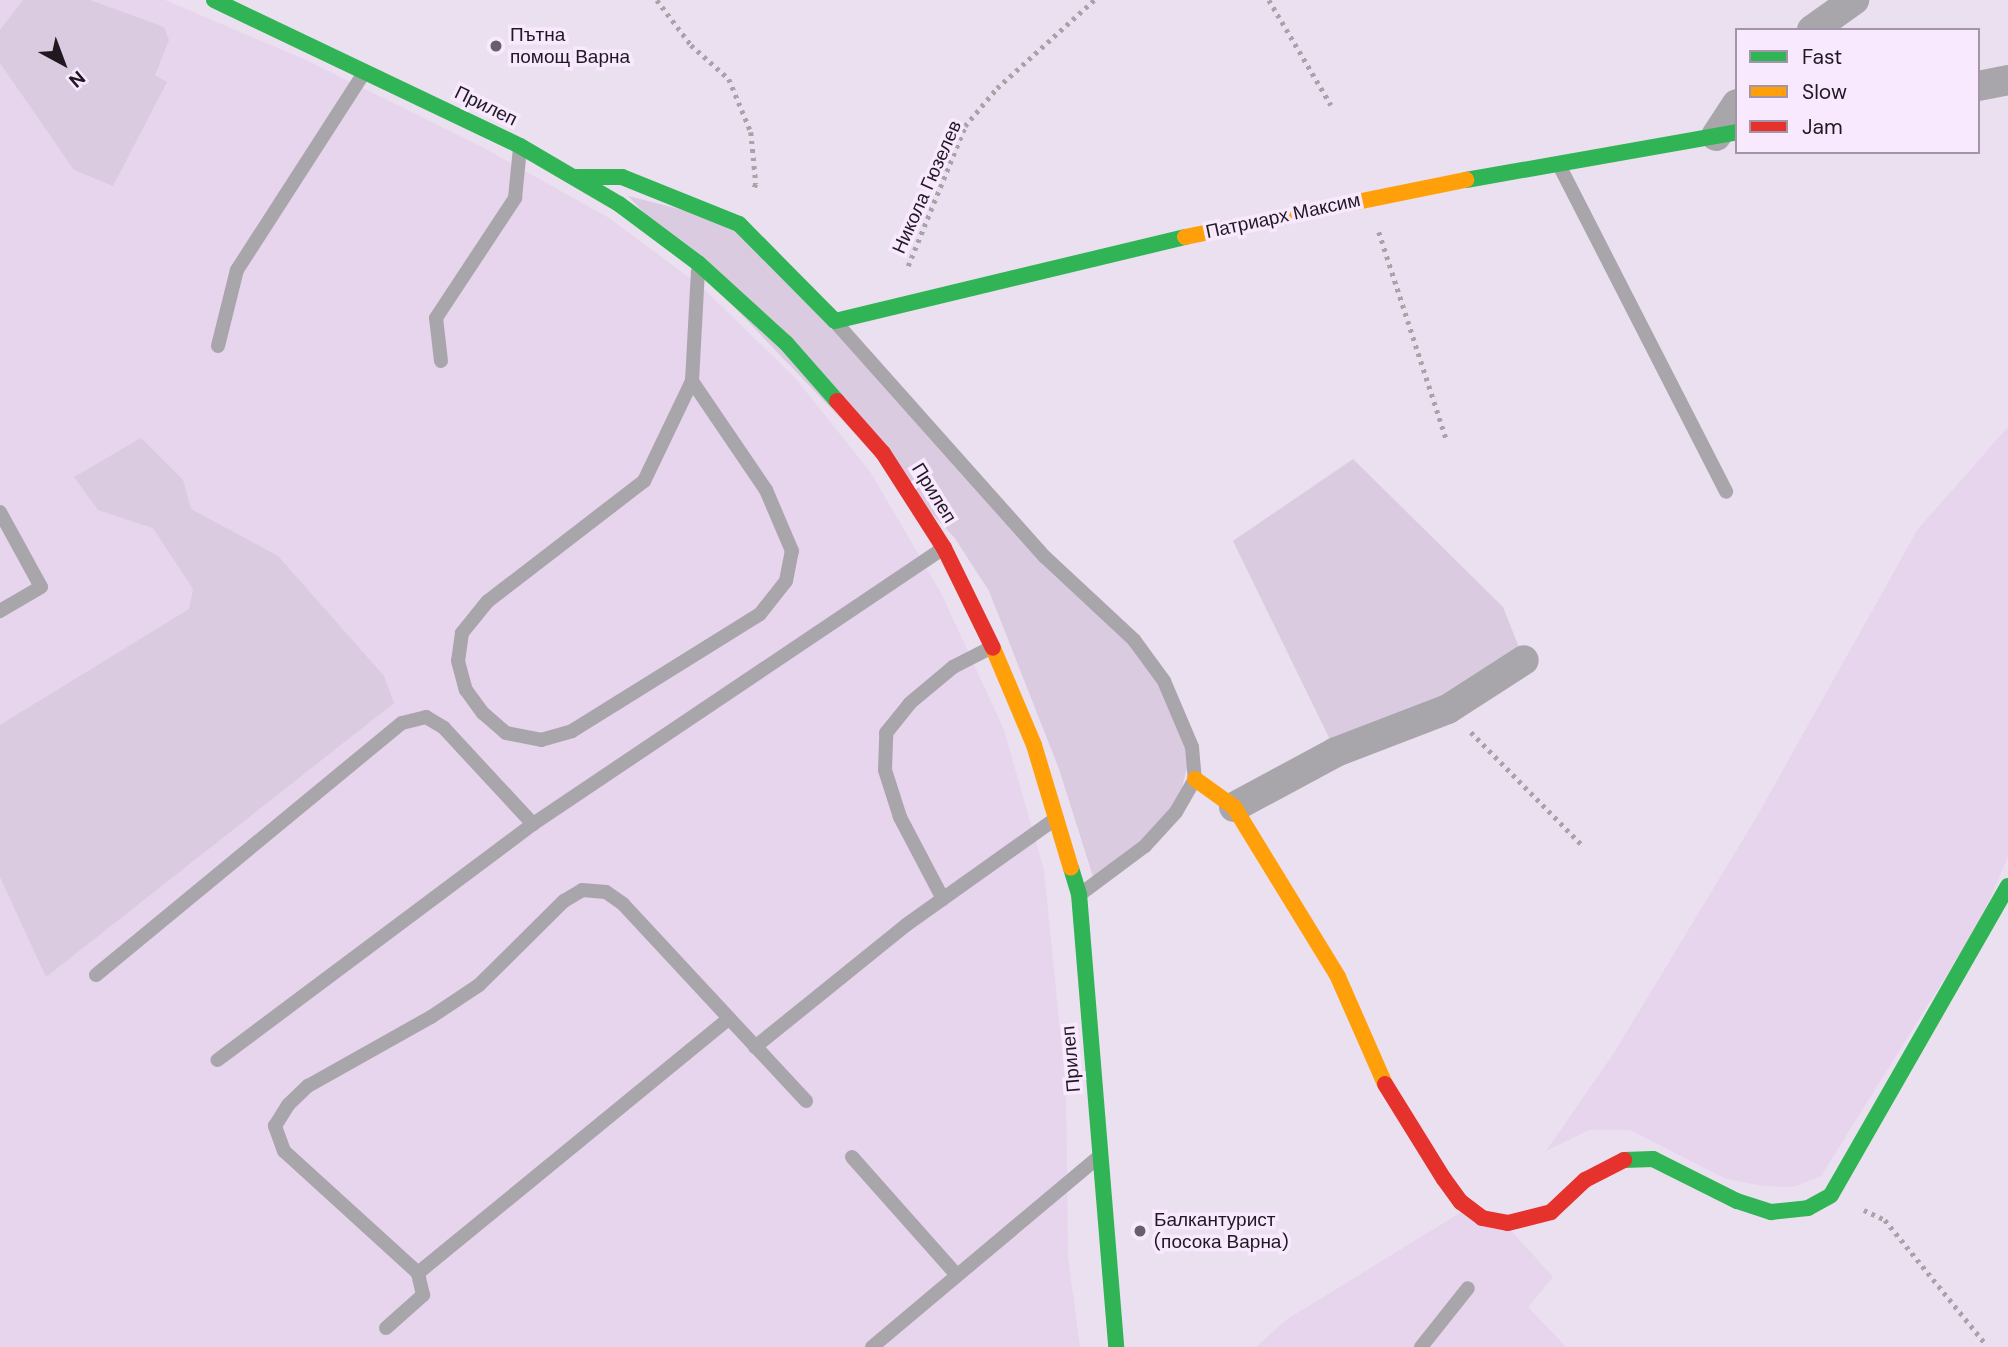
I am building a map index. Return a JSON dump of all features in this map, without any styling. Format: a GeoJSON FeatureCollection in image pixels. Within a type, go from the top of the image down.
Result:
{"type":"FeatureCollection","features":[{"type":"Feature","properties":{"kind":"street","name":"Прилеп"},"geometry":{"type":"LineString","coordinates":[[214,0],[520,146],[619,204],[698,263],[786,343],[883,453],[944,548],[992,647],[1034,745],[1058,817],[1079,894],[1116,1347]]}},
{"type":"Feature","properties":{"kind":"street"},"geometry":{"type":"LineString","coordinates":[[1815,28],[1854,0]]}},
{"type":"Feature","properties":{"kind":"street"},"geometry":{"type":"LineString","coordinates":[[1980,86],[2008,80]]}},
{"type":"Feature","properties":{"kind":"street"},"geometry":{"type":"LineString","coordinates":[[1727,134],[1735,110]]}},
{"type":"Feature","properties":{"kind":"street","name":"Патриарх Максим"},"geometry":{"type":"LineString","coordinates":[[835,321],[1216,229],[1367,198],[1727,134]]}},
{"type":"Feature","properties":{"kind":"street"},"geometry":{"type":"LineString","coordinates":[[575,177],[622,177],[739,224],[835,321]]}},
{"type":"Feature","properties":{"kind":"street"},"geometry":{"type":"LineString","coordinates":[[1234,807],[1336,752],[1448,709],[1524,660]]}},
{"type":"Feature","properties":{"kind":"street"},"geometry":{"type":"LineString","coordinates":[[1195,779],[1234,807],[1338,977],[1391,1098],[1461,1202],[1482,1217],[1508,1223],[1551,1212],[1585,1180],[1619,1160],[1653,1159],[1737,1201],[1771,1212],[1808,1208],[1831,1195],[2008,886]]}},
{"type":"Feature","properties":{"kind":"lane"},"geometry":{"type":"LineString","coordinates":[[218,346],[237,270],[365,72]]}},
{"type":"Feature","properties":{"kind":"lane"},"geometry":{"type":"LineString","coordinates":[[441,361],[436,318],[514,198],[520,146]]}},
{"type":"Feature","properties":{"kind":"lane"},"geometry":{"type":"LineString","coordinates":[[1559,164],[1726,492]]}},
{"type":"Feature","properties":{"kind":"lane"},"geometry":{"type":"LineString","coordinates":[[692,381],[766,491],[792,551],[786,581],[760,614],[572,731],[541,740],[506,733],[483,713],[466,690],[458,661],[462,633],[487,602],[644,481],[692,381],[698,263]]}},
{"type":"Feature","properties":{"kind":"lane"},"geometry":{"type":"LineString","coordinates":[[835,321],[1045,558],[1134,640],[1164,681],[1192,747],[1195,779],[1176,812],[1145,846],[1079,894]]}},
{"type":"Feature","properties":{"kind":"lane"},"geometry":{"type":"LineString","coordinates":[[0,512],[41,587],[0,611]]}},
{"type":"Feature","properties":{"kind":"lane"},"geometry":{"type":"LineString","coordinates":[[217,1059],[533,824],[944,548]]}},
{"type":"Feature","properties":{"kind":"lane"},"geometry":{"type":"LineString","coordinates":[[943,899],[900,817],[885,770],[886,733],[910,703],[953,667],[992,647]]}},
{"type":"Feature","properties":{"kind":"lane"},"geometry":{"type":"LineString","coordinates":[[96,975],[402,723],[426,718],[444,728],[533,824]]}},
{"type":"Feature","properties":{"kind":"lane"},"geometry":{"type":"LineString","coordinates":[[755,1046],[943,899],[1058,817]]}},
{"type":"Feature","properties":{"kind":"lane"},"geometry":{"type":"LineString","coordinates":[[386,1328],[423,1295],[418,1273],[284,1151],[275,1126],[288,1105],[308,1086],[431,1017],[479,985],[564,901],[582,890],[606,892],[623,904],[806,1101]]}},
{"type":"Feature","properties":{"kind":"lane"},"geometry":{"type":"LineString","coordinates":[[418,1273],[729,1018]]}},
{"type":"Feature","properties":{"kind":"lane"},"geometry":{"type":"LineString","coordinates":[[872,1347],[1100,1155]]}},
{"type":"Feature","properties":{"kind":"lane"},"geometry":{"type":"LineString","coordinates":[[852,1157],[956,1274]]}},
{"type":"Feature","properties":{"kind":"lane"},"geometry":{"type":"LineString","coordinates":[[1421,1347],[1468,1288]]}},
{"type":"Feature","properties":{"kind":"path"},"geometry":{"type":"LineString","coordinates":[[657,0],[691,45],[729,79],[751,132],[756,184],[739,224]]}},
{"type":"Feature","properties":{"kind":"path","name":"Никола Гюзелев"},"geometry":{"type":"LineString","coordinates":[[889,308],[965,126],[997,88],[1094,0]]}},
{"type":"Feature","properties":{"kind":"path"},"geometry":{"type":"LineString","coordinates":[[1269,0],[1331,105]]}},
{"type":"Feature","properties":{"kind":"path"},"geometry":{"type":"LineString","coordinates":[[1367,198],[1447,441]]}},
{"type":"Feature","properties":{"kind":"path"},"geometry":{"type":"LineString","coordinates":[[1448,709],[1584,847]]}},
{"type":"Feature","properties":{"kind":"path"},"geometry":{"type":"LineString","coordinates":[[1831,1195],[1885,1220],[1985,1343]]}},
{"type":"Feature","properties":{"kind":"shaded area"},"geometry":{"type":"Polygon","coordinates":[[[0,0],[165,0],[306,60],[482,147],[609,218],[702,287],[796,379],[871,473],[942,595],[1004,730],[1044,870],[1066,1091],[1068,1257],[1080,1347],[0,1347],[0,0]]]}},
{"type":"Feature","properties":{"kind":"shaded area"},"geometry":{"type":"Polygon","coordinates":[[[23,0],[90,0],[164,27],[169,40],[155,75],[167,82],[113,186],[74,170],[0,63],[0,30],[23,0]]]}},
{"type":"Feature","properties":{"kind":"shaded area"},"geometry":{"type":"Polygon","coordinates":[[[628,196],[739,224],[1164,681],[1192,747],[1176,812],[1095,883],[1059,769],[989,591],[954,537],[628,196]]]}},
{"type":"Feature","properties":{"kind":"shaded area"},"geometry":{"type":"Polygon","coordinates":[[[2008,427],[2008,857],[1979,923],[1821,1176],[1793,1187],[1762,1186],[1724,1178],[1630,1130],[1589,1130],[1546,1151],[1614,1053],[1756,818],[1918,529],[2008,427]]]}},
{"type":"Feature","properties":{"kind":"shaded area"},"geometry":{"type":"Polygon","coordinates":[[[141,438],[183,480],[191,509],[278,556],[384,676],[394,703],[46,977],[0,877],[0,725],[189,609],[193,589],[153,528],[98,510],[74,477],[141,438]]]}},
{"type":"Feature","properties":{"kind":"shaded area"},"geometry":{"type":"Polygon","coordinates":[[[1353,459],[1503,607],[1524,660],[1336,752],[1233,541],[1353,459]]]}},
{"type":"Feature","properties":{"kind":"shaded area"},"geometry":{"type":"Polygon","coordinates":[[[1463,1211],[1507,1226],[1553,1277],[1528,1307],[1566,1347],[1256,1347],[1286,1320],[1463,1211]]]}},
{"type":"Feature","properties":{"kind":"traffic: fast"},"geometry":{"type":"LineString","coordinates":[[214,0],[520,146],[619,204],[698,263],[786,343],[837,401]]}},
{"type":"Feature","properties":{"kind":"traffic: fast"},"geometry":{"type":"LineString","coordinates":[[1466,180],[1735,132]]}},
{"type":"Feature","properties":{"kind":"traffic: fast"},"geometry":{"type":"LineString","coordinates":[[577,177],[622,177],[739,224],[835,321],[1185,237]]}},
{"type":"Feature","properties":{"kind":"traffic: fast"},"geometry":{"type":"LineString","coordinates":[[1071,868],[1079,894],[1116,1347]]}},
{"type":"Feature","properties":{"kind":"traffic: fast"},"geometry":{"type":"LineString","coordinates":[[1624,1160],[1653,1159],[1737,1201],[1771,1212],[1808,1208],[1831,1195],[2008,886]]}},
{"type":"Feature","properties":{"kind":"traffic: slow"},"geometry":{"type":"LineString","coordinates":[[1185,237],[1466,180]]}},
{"type":"Feature","properties":{"kind":"traffic: slow"},"geometry":{"type":"LineString","coordinates":[[993,648],[1034,745],[1071,868]]}},
{"type":"Feature","properties":{"kind":"traffic: slow"},"geometry":{"type":"LineString","coordinates":[[1195,779],[1234,807],[1338,977],[1385,1084]]}},
{"type":"Feature","properties":{"kind":"traffic: jam"},"geometry":{"type":"LineString","coordinates":[[837,401],[883,453],[944,548],[993,648]]}},
{"type":"Feature","properties":{"kind":"traffic: jam"},"geometry":{"type":"LineString","coordinates":[[1385,1084],[1444,1179],[1461,1202],[1482,1218],[1508,1223],[1551,1212],[1585,1180],[1624,1160]]}},
{"type":"Feature","properties":{"kind":"place","name":"Пътна помощ Варна"},"geometry":{"type":"Point","coordinates":[496,46]}},
{"type":"Feature","properties":{"kind":"place","name":"Балкантурист (посока Варна)"},"geometry":{"type":"Point","coordinates":[1140,1231]}}]}
